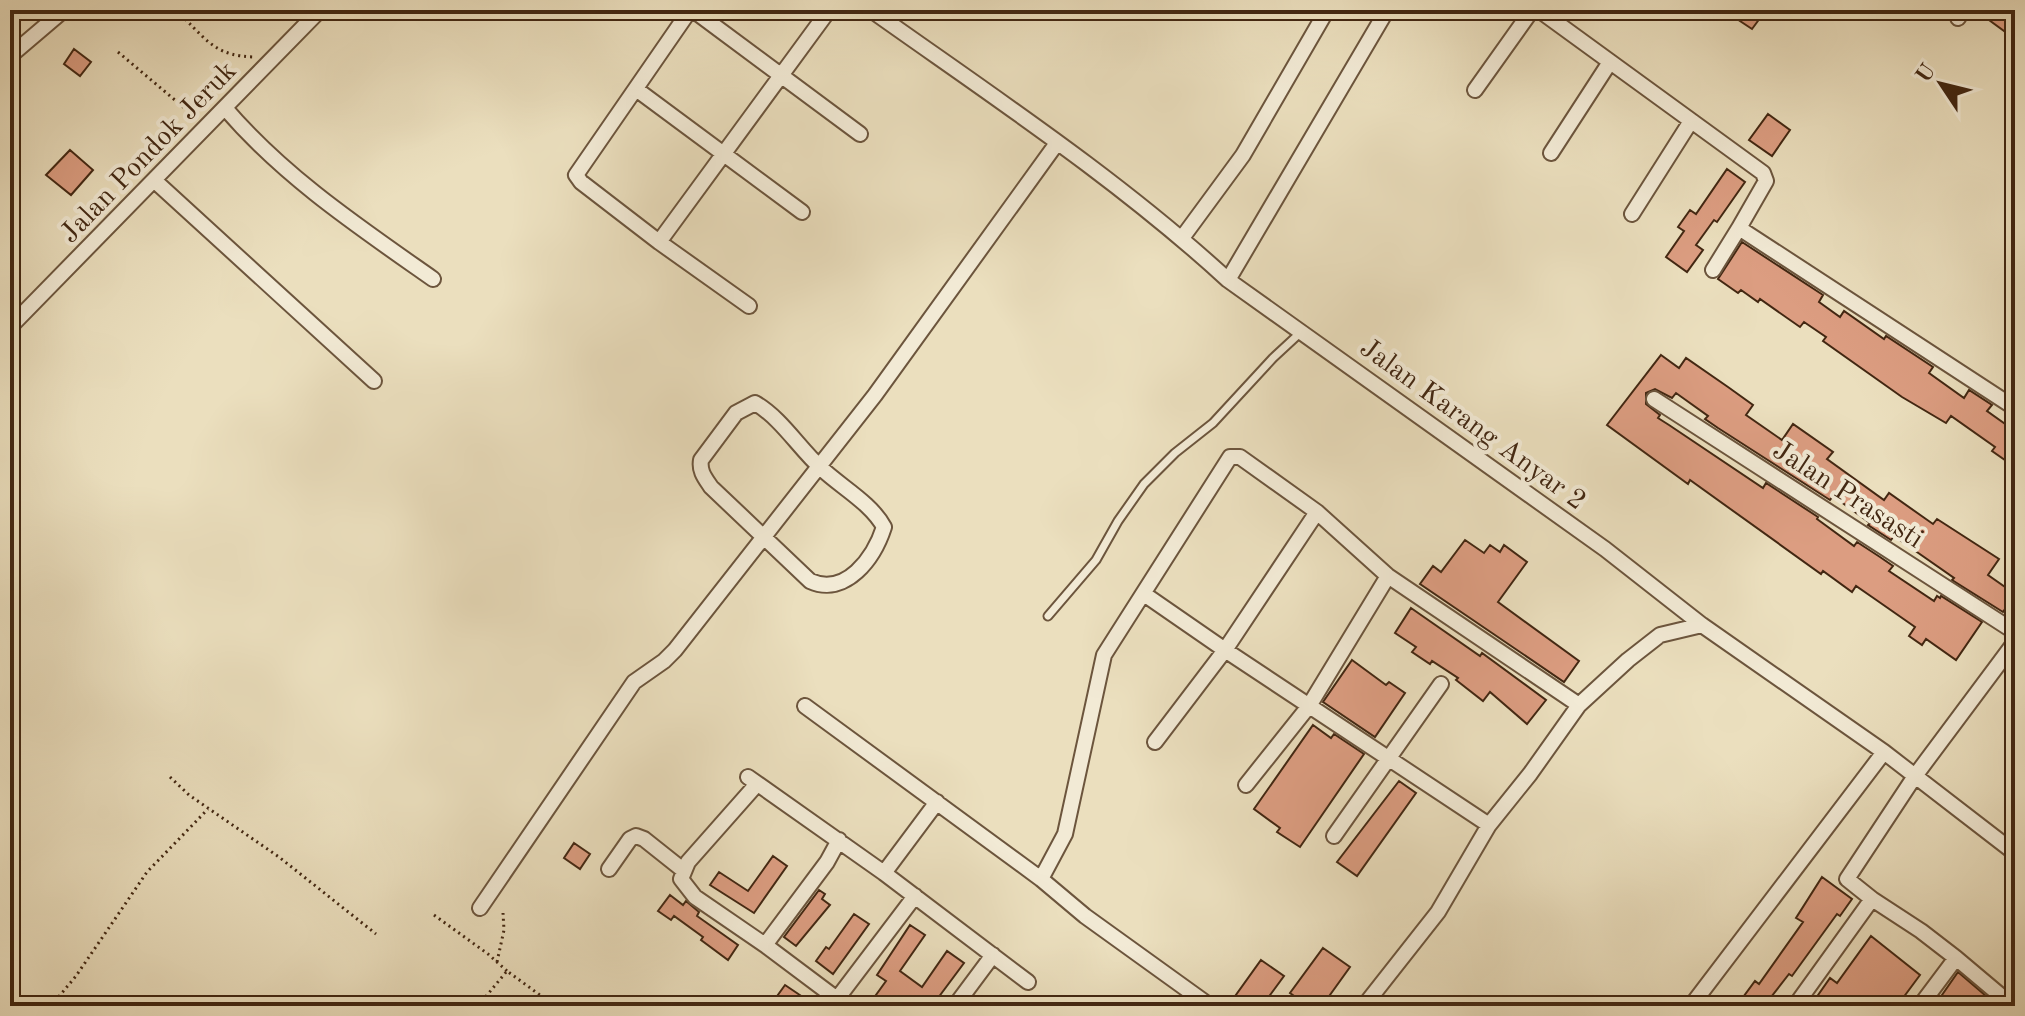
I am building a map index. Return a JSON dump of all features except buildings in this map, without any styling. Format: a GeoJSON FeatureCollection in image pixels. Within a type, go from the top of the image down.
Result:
{"type":"FeatureCollection","features":[{"type":"Feature","properties":{"kind":"street"},"geometry":{"type":"LineString","coordinates":[[10,56],[64,10]]}},
{"type":"Feature","properties":{"kind":"street","name":"Jalan Pondok Jeruk"},"geometry":{"type":"LineString","coordinates":[[10,327],[320,10]]}},
{"type":"Feature","properties":{"kind":"street"},"geometry":{"type":"LineString","coordinates":[[749,306],[659,242],[576,175],[692,10],[860,134]]}},
{"type":"Feature","properties":{"kind":"street"},"geometry":{"type":"LineString","coordinates":[[659,242],[829,10]]}},
{"type":"Feature","properties":{"kind":"street","name":"Jalan Karang Anyar 2"},"geometry":{"type":"LineString","coordinates":[[871,10],[1057,143],[1182,238],[1228,280],[1605,549],[1702,625],[1915,776]]}},
{"type":"Feature","properties":{"kind":"street"},"geometry":{"type":"LineString","coordinates":[[1182,238],[1243,155],[1327,10]]}},
{"type":"Feature","properties":{"kind":"street"},"geometry":{"type":"LineString","coordinates":[[1228,280],[1387,10]]}},
{"type":"Feature","properties":{"kind":"street"},"geometry":{"type":"LineString","coordinates":[[1475,90],[1532,10]]}},
{"type":"Feature","properties":{"kind":"street"},"geometry":{"type":"LineString","coordinates":[[1539,10],[1766,177],[1713,270]]}},
{"type":"Feature","properties":{"kind":"street"},"geometry":{"type":"LineString","coordinates":[[1551,153],[1610,62]]}},
{"type":"Feature","properties":{"kind":"street"},"geometry":{"type":"LineString","coordinates":[[636,89],[802,212]]}},
{"type":"Feature","properties":{"kind":"street"},"geometry":{"type":"LineString","coordinates":[[225,108],[251,139],[341,215],[433,279]]}},
{"type":"Feature","properties":{"kind":"street"},"geometry":{"type":"LineString","coordinates":[[1632,214],[1691,121]]}},
{"type":"Feature","properties":{"kind":"street"},"geometry":{"type":"LineString","coordinates":[[480,908],[634,682],[675,650],[820,467],[1057,143]]}},
{"type":"Feature","properties":{"kind":"street"},"geometry":{"type":"LineString","coordinates":[[155,181],[374,381]]}},
{"type":"Feature","properties":{"kind":"street"},"geometry":{"type":"LineString","coordinates":[[1739,228],[2015,408]]}},
{"type":"Feature","properties":{"kind":"street","name":"Jalan Prasasti"},"geometry":{"type":"LineString","coordinates":[[1654,399],[2015,632]]}},
{"type":"Feature","properties":{"kind":"street"},"geometry":{"type":"LineString","coordinates":[[755,403],[820,467],[884,527],[870,556],[842,583],[825,586],[810,581],[711,487],[700,468],[701,460],[736,413],[755,403]]}},
{"type":"Feature","properties":{"kind":"street"},"geometry":{"type":"LineString","coordinates":[[1041,879],[1065,834],[1104,655],[1230,457],[1240,457],[1317,512],[1388,576],[1579,705]]}},
{"type":"Feature","properties":{"kind":"street"},"geometry":{"type":"LineString","coordinates":[[1155,742],[1225,650],[1317,512]]}},
{"type":"Feature","properties":{"kind":"street"},"geometry":{"type":"LineString","coordinates":[[1246,785],[1309,706],[1388,576]]}},
{"type":"Feature","properties":{"kind":"street"},"geometry":{"type":"LineString","coordinates":[[1144,594],[1489,825]]}},
{"type":"Feature","properties":{"kind":"street"},"geometry":{"type":"LineString","coordinates":[[1364,1006],[1438,912],[1489,825],[1579,705],[1660,635],[1702,625]]}},
{"type":"Feature","properties":{"kind":"street"},"geometry":{"type":"LineString","coordinates":[[2013,1006],[1921,931],[1847,879],[1915,776],[2015,642]]}},
{"type":"Feature","properties":{"kind":"street"},"geometry":{"type":"LineString","coordinates":[[1334,836],[1441,684]]}},
{"type":"Feature","properties":{"kind":"street"},"geometry":{"type":"LineString","coordinates":[[805,706],[1210,1006]]}},
{"type":"Feature","properties":{"kind":"street"},"geometry":{"type":"LineString","coordinates":[[1691,1006],[1884,752]]}},
{"type":"Feature","properties":{"kind":"street"},"geometry":{"type":"LineString","coordinates":[[1915,776],[2015,853]]}},
{"type":"Feature","properties":{"kind":"street"},"geometry":{"type":"LineString","coordinates":[[915,896],[841,1003],[695,897],[681,879],[683,870],[753,780],[884,873],[915,896],[993,955],[1028,982]]}},
{"type":"Feature","properties":{"kind":"street"},"geometry":{"type":"LineString","coordinates":[[884,873],[937,802]]}},
{"type":"Feature","properties":{"kind":"street"},"geometry":{"type":"LineString","coordinates":[[609,869],[627,842],[636,836],[683,870]]}},
{"type":"Feature","properties":{"kind":"street"},"geometry":{"type":"LineString","coordinates":[[765,945],[827,862],[839,840]]}},
{"type":"Feature","properties":{"kind":"street"},"geometry":{"type":"LineString","coordinates":[[1795,1006],[1872,899]]}},
{"type":"Feature","properties":{"kind":"street"},"geometry":{"type":"LineString","coordinates":[[955,1006],[993,955]]}},
{"type":"Feature","properties":{"kind":"street"},"geometry":{"type":"LineString","coordinates":[[1920,1006],[1956,958]]}},
{"type":"Feature","properties":{"kind":"lane"},"geometry":{"type":"LineString","coordinates":[[1048,616],[1096,560],[1144,484],[1175,453],[1213,423],[1301,332]]}},
{"type":"Feature","properties":{"kind":"path"},"geometry":{"type":"LineString","coordinates":[[185,19],[214,48],[234,57],[274,58]]}},
{"type":"Feature","properties":{"kind":"path"},"geometry":{"type":"LineString","coordinates":[[118,52],[207,127]]}},
{"type":"Feature","properties":{"kind":"path"},"geometry":{"type":"LineString","coordinates":[[170,777],[208,809],[279,857],[376,934]]}},
{"type":"Feature","properties":{"kind":"path"},"geometry":{"type":"LineString","coordinates":[[51,1006],[76,976],[147,872],[208,809]]}},
{"type":"Feature","properties":{"kind":"path"},"geometry":{"type":"LineString","coordinates":[[497,962],[504,930],[503,913]]}},
{"type":"Feature","properties":{"kind":"path"},"geometry":{"type":"LineString","coordinates":[[434,915],[555,1006]]}},
{"type":"Feature","properties":{"kind":"path"},"geometry":{"type":"LineString","coordinates":[[478,1006],[507,971]]}}]}
